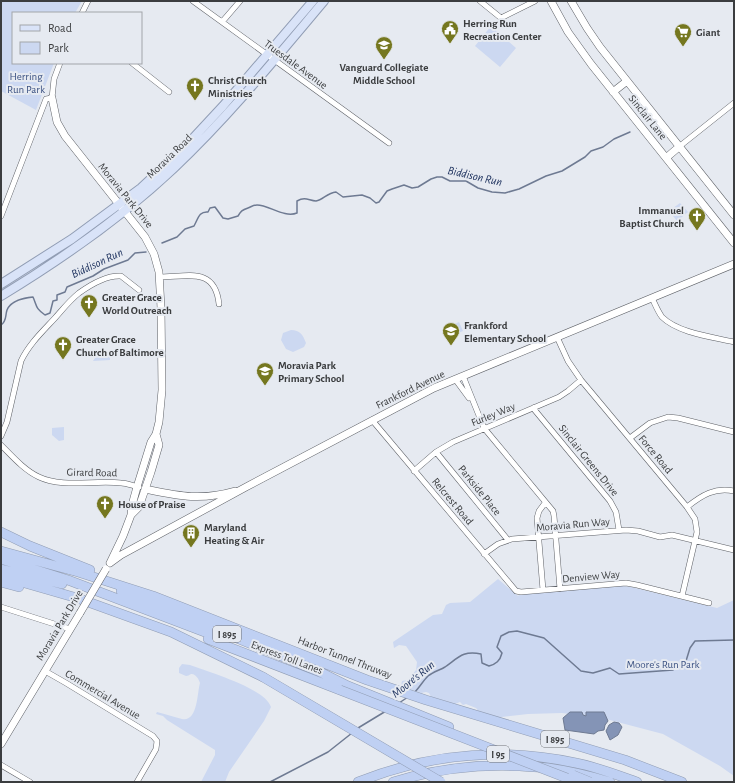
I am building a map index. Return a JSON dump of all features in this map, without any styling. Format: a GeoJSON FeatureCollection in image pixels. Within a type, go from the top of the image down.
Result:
{"type":"FeatureCollection","features":[{"type":"Feature","properties":{"kind":"highway"},"geometry":{"type":"LineString","coordinates":[[1,532],[30,546],[154,596]]}},
{"type":"Feature","properties":{"kind":"highway","name":"Harbor Tunnel Thruway"},"geometry":{"type":"LineString","coordinates":[[1,551],[78,572],[154,596],[362,677],[426,700],[625,760],[682,782]]}},
{"type":"Feature","properties":{"kind":"highway"},"geometry":{"type":"LineString","coordinates":[[1,559],[86,586],[316,675],[344,688]]}},
{"type":"Feature","properties":{"kind":"highway","name":"Express Toll Lanes"},"geometry":{"type":"LineString","coordinates":[[35,560],[118,590],[318,671],[344,688],[577,782]]}},
{"type":"Feature","properties":{"kind":"highway"},"geometry":{"type":"LineString","coordinates":[[1,565],[41,576],[52,581]]}},
{"type":"Feature","properties":{"kind":"highway","name":"Express Toll Lanes"},"geometry":{"type":"LineString","coordinates":[[1,569],[52,581],[344,688],[590,782]]}},
{"type":"Feature","properties":{"kind":"highway","name":"I 895"},"geometry":{"type":"LineString","coordinates":[[1,576],[60,592],[170,632],[263,677],[441,782]]}},
{"type":"Feature","properties":{"kind":"highway"},"geometry":{"type":"LineString","coordinates":[[1,582],[43,592],[108,612],[123,614]]}},
{"type":"Feature","properties":{"kind":"highway","name":"I 95"},"geometry":{"type":"LineString","coordinates":[[358,782],[397,768],[449,757],[477,754],[512,754],[578,763],[637,782]]}},
{"type":"Feature","properties":{"kind":"highway"},"geometry":{"type":"LineString","coordinates":[[393,782],[428,772],[452,768],[480,766],[546,768],[577,773],[610,782]]}},
{"type":"Feature","properties":{"kind":"main road","name":"Moravia Road"},"geometry":{"type":"LineString","coordinates":[[1,296],[85,241],[124,210],[188,154],[270,58],[313,1]]}},
{"type":"Feature","properties":{"kind":"main road","name":"Moravia Road"},"geometry":{"type":"LineString","coordinates":[[1,284],[72,239],[142,188],[184,148],[324,1]]}},
{"type":"Feature","properties":{"kind":"street"},"geometry":{"type":"LineString","coordinates":[[82,12],[88,1]]}},
{"type":"Feature","properties":{"kind":"street","name":"Truesdale Avenue"},"geometry":{"type":"LineString","coordinates":[[192,1],[389,143]]}},
{"type":"Feature","properties":{"kind":"street"},"geometry":{"type":"LineString","coordinates":[[222,22],[240,1]]}},
{"type":"Feature","properties":{"kind":"street"},"geometry":{"type":"LineString","coordinates":[[480,1],[501,18],[535,1]]}},
{"type":"Feature","properties":{"kind":"street","name":"Sinclair Lane"},"geometry":{"type":"LineString","coordinates":[[550,1],[574,41],[613,92],[733,241]]}},
{"type":"Feature","properties":{"kind":"street","name":"Sinclair Lane"},"geometry":{"type":"LineString","coordinates":[[571,1],[597,43],[734,215]]}},
{"type":"Feature","properties":{"kind":"street"},"geometry":{"type":"LineString","coordinates":[[1,216],[46,99],[52,98],[54,79],[60,64]]}},
{"type":"Feature","properties":{"kind":"street"},"geometry":{"type":"LineString","coordinates":[[133,64],[169,92]]}},
{"type":"Feature","properties":{"kind":"street"},"geometry":{"type":"LineString","coordinates":[[613,92],[627,81]]}},
{"type":"Feature","properties":{"kind":"street","name":"Moravia Park Drive"},"geometry":{"type":"LineString","coordinates":[[1,744],[108,566],[123,536],[131,515],[132,505],[151,442],[156,434],[160,422],[162,390],[161,308],[157,261],[150,245],[135,223],[65,136],[57,122],[52,98]]}},
{"type":"Feature","properties":{"kind":"street"},"geometry":{"type":"LineString","coordinates":[[666,158],[734,103]]}},
{"type":"Feature","properties":{"kind":"street","name":"Frankford Avenue"},"geometry":{"type":"LineString","coordinates":[[108,566],[121,555],[422,394],[462,376],[734,264]]}},
{"type":"Feature","properties":{"kind":"street"},"geometry":{"type":"LineString","coordinates":[[159,277],[190,275],[205,278],[216,289],[219,304]]}},
{"type":"Feature","properties":{"kind":"street"},"geometry":{"type":"LineString","coordinates":[[1,436],[7,422],[21,361],[24,355],[71,300],[80,292],[97,282],[106,278],[117,276],[121,276],[139,290]]}},
{"type":"Feature","properties":{"kind":"street"},"geometry":{"type":"LineString","coordinates":[[652,298],[662,317],[672,325],[690,332],[734,342]]}},
{"type":"Feature","properties":{"kind":"street","name":"Force Road"},"geometry":{"type":"LineString","coordinates":[[557,337],[568,361],[581,380],[687,507],[695,519],[697,532],[682,596]]}},
{"type":"Feature","properties":{"kind":"street"},"geometry":{"type":"LineString","coordinates":[[462,376],[484,428],[553,511],[560,589]]}},
{"type":"Feature","properties":{"kind":"street"},"geometry":{"type":"LineString","coordinates":[[455,379],[474,404]]}},
{"type":"Feature","properties":{"kind":"street","name":"Furley Way"},"geometry":{"type":"LineString","coordinates":[[414,471],[436,452],[453,442],[562,396],[581,380]]}},
{"type":"Feature","properties":{"kind":"street","name":"Sinclair Greens Drive"},"geometry":{"type":"LineString","coordinates":[[533,408],[610,501],[616,512],[619,530]]}},
{"type":"Feature","properties":{"kind":"street"},"geometry":{"type":"LineString","coordinates":[[630,438],[650,423],[668,417],[678,418],[734,432]]}},
{"type":"Feature","properties":{"kind":"street","name":"Relcrest Road"},"geometry":{"type":"LineString","coordinates":[[372,420],[514,589],[521,592]]}},
{"type":"Feature","properties":{"kind":"street","name":"Moravia Park Drive"},"geometry":{"type":"LineString","coordinates":[[131,515],[139,507],[159,445],[156,434]]}},
{"type":"Feature","properties":{"kind":"street","name":"Girard Road"},"geometry":{"type":"LineString","coordinates":[[1,445],[21,464],[39,477],[54,481],[122,483],[145,489]]}},
{"type":"Feature","properties":{"kind":"street","name":"Parkside Place"},"geometry":{"type":"LineString","coordinates":[[436,452],[508,540]]}},
{"type":"Feature","properties":{"kind":"street"},"geometry":{"type":"LineString","coordinates":[[145,489],[179,496],[203,497],[222,494],[246,487]]}},
{"type":"Feature","properties":{"kind":"street"},"geometry":{"type":"LineString","coordinates":[[687,507],[708,492],[722,490],[734,491]]}},
{"type":"Feature","properties":{"kind":"street"},"geometry":{"type":"LineString","coordinates":[[203,497],[221,502]]}},
{"type":"Feature","properties":{"kind":"street"},"geometry":{"type":"LineString","coordinates":[[543,590],[538,537],[538,515],[545,503]]}},
{"type":"Feature","properties":{"kind":"street","name":"Moravia Run Way"},"geometry":{"type":"LineString","coordinates":[[484,554],[508,540],[619,530],[638,531],[660,537],[672,535],[734,550]]}},
{"type":"Feature","properties":{"kind":"street","name":"Denview Way"},"geometry":{"type":"LineString","coordinates":[[521,592],[626,584],[637,585],[709,603]]}},
{"type":"Feature","properties":{"kind":"street"},"geometry":{"type":"LineString","coordinates":[[1,607],[70,629]]}},
{"type":"Feature","properties":{"kind":"street","name":"Commercial Avenue"},"geometry":{"type":"LineString","coordinates":[[45,671],[151,734],[156,739],[157,747],[137,782]]}},
{"type":"Feature","properties":{"kind":"street"},"geometry":{"type":"LineString","coordinates":[[1,765],[30,782]]}},
{"type":"Feature","properties":{"kind":"green space","name":"Herring Run Park"},"geometry":{"type":"Polygon","coordinates":[[[1,1],[82,1],[76,12],[12,12],[12,64],[54,64],[36,110],[1,91],[1,1]]]}},
{"type":"Feature","properties":{"kind":"green space"},"geometry":{"type":"Polygon","coordinates":[[[491,26],[516,48],[500,67],[475,46],[491,26]]]}},
{"type":"Feature","properties":{"kind":"green space"},"geometry":{"type":"Polygon","coordinates":[[[680,203],[688,212],[677,221],[669,211],[680,203]]]}},
{"type":"Feature","properties":{"kind":"green space"},"geometry":{"type":"Polygon","coordinates":[[[459,322],[463,331],[451,336],[448,327],[459,322]]]}},
{"type":"Feature","properties":{"kind":"green space"},"geometry":{"type":"Polygon","coordinates":[[[291,330],[297,331],[301,334],[306,343],[304,347],[293,352],[286,349],[281,340],[283,333],[291,330]]]}},
{"type":"Feature","properties":{"kind":"green space"},"geometry":{"type":"Polygon","coordinates":[[[99,352],[110,352],[110,360],[93,361],[99,352]]]}},
{"type":"Feature","properties":{"kind":"green space"},"geometry":{"type":"Polygon","coordinates":[[[64,427],[64,440],[59,441],[52,435],[52,428],[64,427]]]}},
{"type":"Feature","properties":{"kind":"green space","name":"Moore's Run Park"},"geometry":{"type":"Polygon","coordinates":[[[498,579],[518,596],[521,594],[622,586],[717,608],[734,600],[734,776],[720,766],[663,734],[606,719],[562,713],[528,714],[485,719],[476,708],[466,704],[463,705],[460,702],[455,704],[431,697],[429,693],[426,692],[421,693],[401,686],[402,681],[408,680],[416,670],[417,662],[406,646],[399,645],[394,648],[393,642],[433,615],[442,614],[446,605],[450,603],[470,602],[498,579]]]}},
{"type":"Feature","properties":{"kind":"green space"},"geometry":{"type":"Polygon","coordinates":[[[182,664],[190,665],[247,687],[267,700],[271,707],[264,721],[229,772],[225,782],[201,782],[215,755],[215,750],[163,716],[156,714],[157,712],[187,719],[194,712],[200,683],[194,674],[186,676],[179,673],[179,668],[182,664]]]}},
{"type":"Feature","properties":{"kind":"shaded area"},"geometry":{"type":"Polygon","coordinates":[[[570,712],[582,712],[583,715],[586,716],[586,712],[604,712],[608,721],[604,730],[598,731],[594,734],[565,730],[563,718],[570,712]]]}},
{"type":"Feature","properties":{"kind":"shaded area"},"geometry":{"type":"Polygon","coordinates":[[[614,722],[619,723],[622,727],[618,735],[610,740],[606,731],[609,725],[614,722]]]}},
{"type":"Feature","properties":{"kind":"waterway","name":"Biddison Run"},"geometry":{"type":"LineString","coordinates":[[162,243],[177,237],[185,229],[194,226],[201,214],[208,212],[210,208],[215,207],[223,218],[228,219],[238,216],[243,210],[256,205],[287,214],[297,213],[297,201],[305,199],[316,201],[336,192],[343,197],[362,195],[370,198],[376,203],[379,202],[387,191],[404,185],[412,188],[418,187],[437,177],[442,177],[450,181],[466,181],[478,188],[492,192],[505,193],[519,189],[546,176],[562,171],[585,157],[591,151],[603,147],[614,139],[630,132]]}},
{"type":"Feature","properties":{"kind":"waterway","name":"Biddison Run"},"geometry":{"type":"LineString","coordinates":[[1,325],[5,320],[7,310],[11,304],[22,299],[33,297],[38,309],[45,315],[50,313],[53,301],[57,300],[57,295],[65,292],[67,287],[93,276],[104,269],[128,260],[135,253],[146,252]]}},
{"type":"Feature","properties":{"kind":"waterway","name":"Moore's Run"},"geometry":{"type":"LineString","coordinates":[[414,693],[428,676],[465,654],[481,654],[482,663],[489,666],[496,663],[502,653],[497,647],[501,636],[509,632],[517,631],[544,638],[581,671],[593,673],[610,668],[619,674],[673,670],[686,661],[690,648],[695,641],[734,640]]}},
{"type":"Feature","properties":{"kind":"waterway","name":"Moore's Run"},"geometry":{"type":"LineString","coordinates":[[399,703],[408,697]]}},
{"type":"Feature","properties":{"kind":"waterway","name":"Moore's Run"},"geometry":{"type":"LineString","coordinates":[[358,728],[386,711]]}},
{"type":"Feature","properties":{"kind":"waterway","name":"Moore's Run"},"geometry":{"type":"LineString","coordinates":[[270,782],[328,752],[352,733]]}},
{"type":"Feature","properties":{"kind":"place","name":"Herring Run Recreation Center"},"geometry":{"type":"Point","coordinates":[450,44]}},
{"type":"Feature","properties":{"kind":"place","name":"Giant"},"geometry":{"type":"Point","coordinates":[683,47]}},
{"type":"Feature","properties":{"kind":"place","name":"Vanguard Collegiate Middle School"},"geometry":{"type":"Point","coordinates":[384,60]}},
{"type":"Feature","properties":{"kind":"place","name":"Christ Church Ministries"},"geometry":{"type":"Point","coordinates":[195,101]}},
{"type":"Feature","properties":{"kind":"place","name":"Immanuel Baptist Church"},"geometry":{"type":"Point","coordinates":[697,231]}},
{"type":"Feature","properties":{"kind":"place","name":"Greater Grace World Outreach"},"geometry":{"type":"Point","coordinates":[89,318]}},
{"type":"Feature","properties":{"kind":"place","name":"Frankford Elementary School"},"geometry":{"type":"Point","coordinates":[451,346]}},
{"type":"Feature","properties":{"kind":"place","name":"Greater Grace Church of Baltimore"},"geometry":{"type":"Point","coordinates":[63,360]}},
{"type":"Feature","properties":{"kind":"place","name":"Moravia Park Primary School"},"geometry":{"type":"Point","coordinates":[265,386]}},
{"type":"Feature","properties":{"kind":"place","name":"House of Praise"},"geometry":{"type":"Point","coordinates":[105,519]}},
{"type":"Feature","properties":{"kind":"place","name":"Maryland Heating & Air"},"geometry":{"type":"Point","coordinates":[191,548]}}]}
